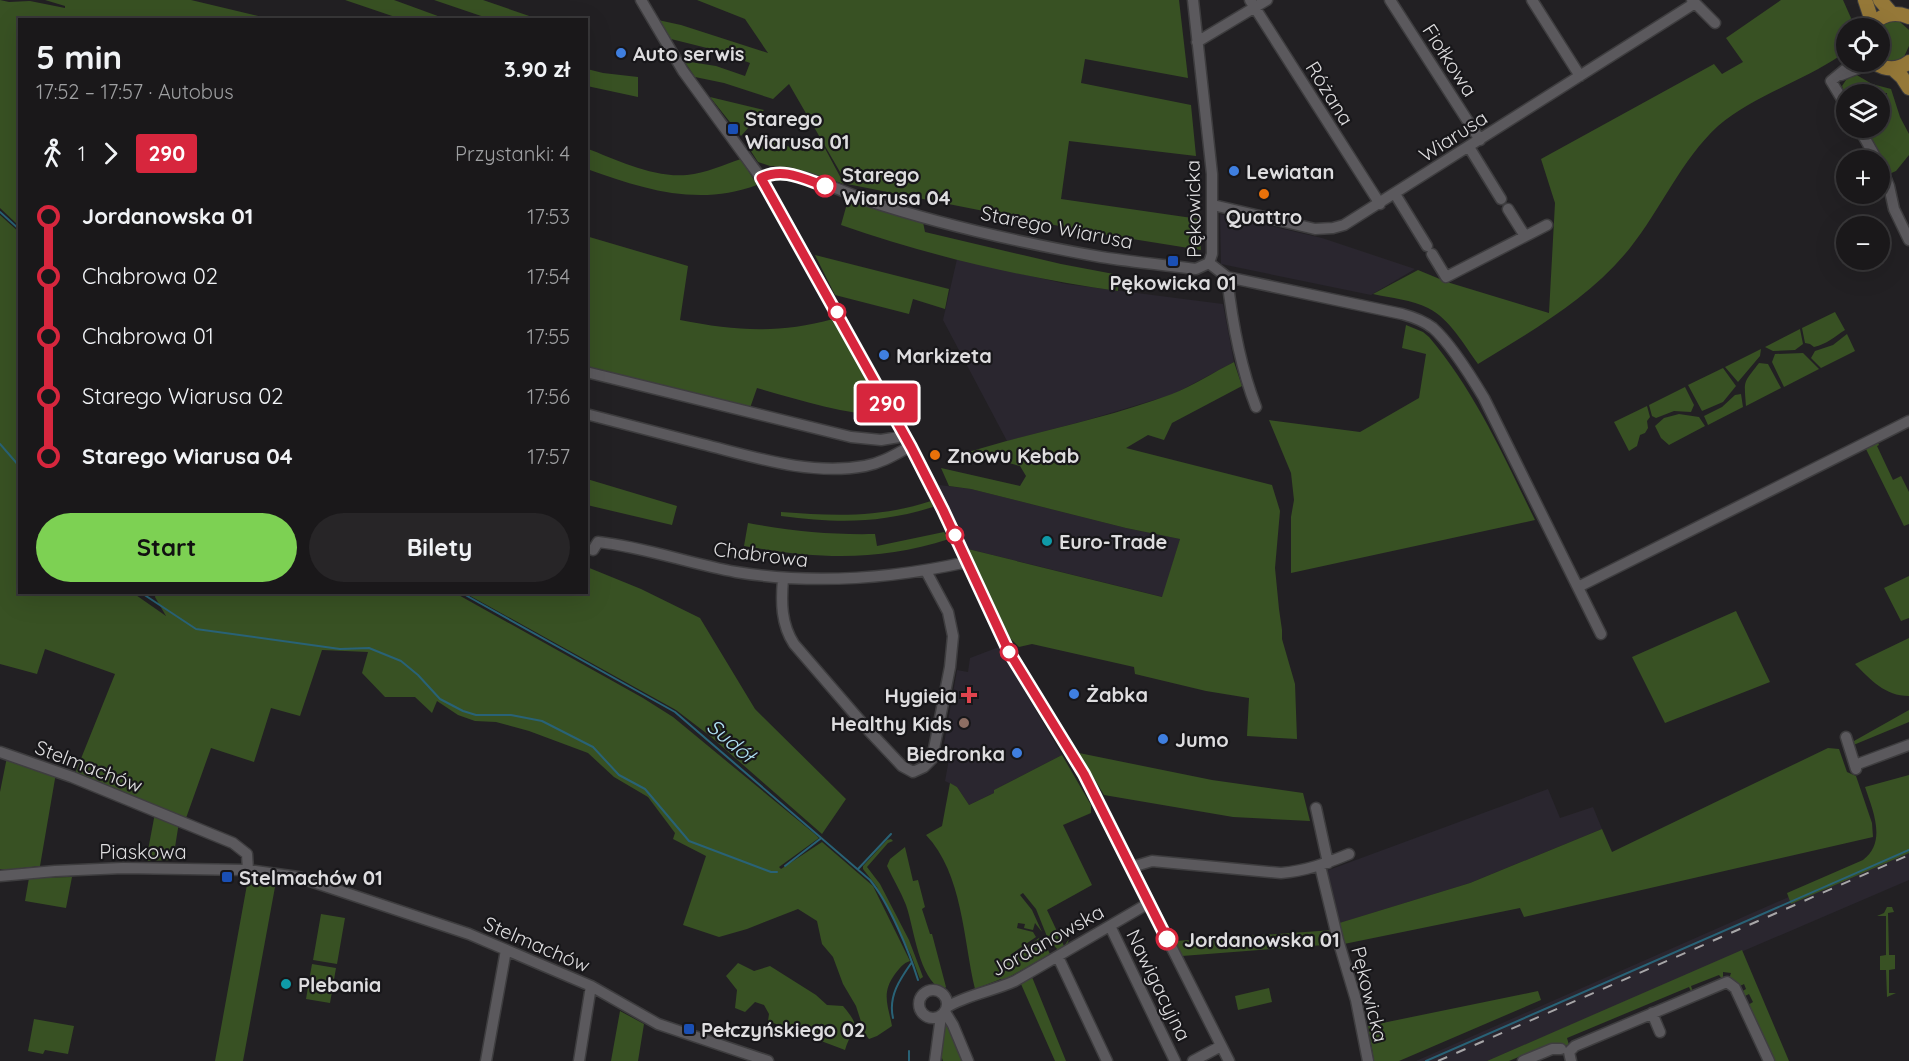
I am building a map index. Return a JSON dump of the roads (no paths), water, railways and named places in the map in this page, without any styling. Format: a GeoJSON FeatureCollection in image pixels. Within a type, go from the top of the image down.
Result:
{"type":"FeatureCollection","features":[{"type":"Feature","properties":{"kind":"main road"},"geometry":{"type":"LineString","coordinates":[[1865,0],[1870,18]]}},
{"type":"Feature","properties":{"kind":"main road"},"geometry":{"type":"LineString","coordinates":[[1880,0],[1892,14]]}},
{"type":"Feature","properties":{"kind":"main road"},"geometry":{"type":"LineString","coordinates":[[1881,18],[1892,14],[1909,17]]}},
{"type":"Feature","properties":{"kind":"main road"},"geometry":{"type":"LineString","coordinates":[[1893,69],[1909,62]]}},
{"type":"Feature","properties":{"kind":"main road"},"geometry":{"type":"LineString","coordinates":[[1890,68],[1902,76],[1909,88]]}},
{"type":"Feature","properties":{"kind":"street"},"geometry":{"type":"LineString","coordinates":[[641,0],[684,71],[761,178],[905,436],[1009,652],[1084,774],[1229,1061]]}},
{"type":"Feature","properties":{"kind":"street","name":"Pękowicka"},"geometry":{"type":"LineString","coordinates":[[1192,0],[1209,146],[1213,205],[1212,254],[1209,263],[1227,278],[1242,362],[1256,407]]}},
{"type":"Feature","properties":{"kind":"street"},"geometry":{"type":"LineString","coordinates":[[1197,42],[1252,4],[1267,0]]}},
{"type":"Feature","properties":{"kind":"street","name":"Fiołkowa"},"geometry":{"type":"LineString","coordinates":[[1390,0],[1480,140]]}},
{"type":"Feature","properties":{"kind":"street"},"geometry":{"type":"LineString","coordinates":[[1532,0],[1580,76]]}},
{"type":"Feature","properties":{"kind":"street"},"geometry":{"type":"LineString","coordinates":[[1693,2],[1715,23]]}},
{"type":"Feature","properties":{"kind":"street","name":"Wiarusa"},"geometry":{"type":"LineString","coordinates":[[1213,205],[1321,230],[1344,225],[1693,2]]}},
{"type":"Feature","properties":{"kind":"street","name":"Różana"},"geometry":{"type":"LineString","coordinates":[[1252,4],[1380,204]]}},
{"type":"Feature","properties":{"kind":"street"},"geometry":{"type":"LineString","coordinates":[[1836,89],[1831,81],[1843,72]]}},
{"type":"Feature","properties":{"kind":"street"},"geometry":{"type":"LineString","coordinates":[[1840,75],[1848,72]]}},
{"type":"Feature","properties":{"kind":"street"},"geometry":{"type":"LineString","coordinates":[[1469,147],[1501,199]]}},
{"type":"Feature","properties":{"kind":"street","name":"Starego Wiarusa"},"geometry":{"type":"LineString","coordinates":[[761,178],[775,173],[797,176],[868,200],[960,226],[1024,242],[1103,257],[1196,269],[1209,263]]}},
{"type":"Feature","properties":{"kind":"street"},"geometry":{"type":"LineString","coordinates":[[1890,191],[1894,210],[1909,240]]}},
{"type":"Feature","properties":{"kind":"street"},"geometry":{"type":"LineString","coordinates":[[1395,194],[1446,277],[1547,225]]}},
{"type":"Feature","properties":{"kind":"street"},"geometry":{"type":"LineString","coordinates":[[1508,209],[1525,236]]}},
{"type":"Feature","properties":{"kind":"street"},"geometry":{"type":"LineString","coordinates":[[1227,278],[1402,314],[1434,329],[1479,390],[1601,634]]}},
{"type":"Feature","properties":{"kind":"street"},"geometry":{"type":"LineString","coordinates":[[588,372],[851,437],[881,440],[905,436]]}},
{"type":"Feature","properties":{"kind":"street"},"geometry":{"type":"LineString","coordinates":[[588,415],[757,458],[809,467],[866,466],[889,459],[911,447]]}},
{"type":"Feature","properties":{"kind":"street"},"geometry":{"type":"LineString","coordinates":[[1578,587],[1909,421]]}},
{"type":"Feature","properties":{"kind":"street","name":"Chabrowa"},"geometry":{"type":"LineString","coordinates":[[593,550],[598,542],[615,544],[691,563],[783,579],[881,578],[967,562]]}},
{"type":"Feature","properties":{"kind":"street"},"geometry":{"type":"LineString","coordinates":[[783,579],[781,602],[784,621],[788,635],[794,644],[870,732],[902,766],[913,772],[924,767],[932,759],[950,667],[953,636],[948,612],[926,571]]}},
{"type":"Feature","properties":{"kind":"street"},"geometry":{"type":"LineString","coordinates":[[1846,737],[1855,767],[1909,745]]}},
{"type":"Feature","properties":{"kind":"street","name":"Stelmachów"},"geometry":{"type":"LineString","coordinates":[[0,752],[72,777],[233,843],[247,854],[248,870]]}},
{"type":"Feature","properties":{"kind":"street","name":"Pękowicka"},"geometry":{"type":"LineString","coordinates":[[1316,808],[1338,940],[1356,999],[1368,1061]]}},
{"type":"Feature","properties":{"kind":"street"},"geometry":{"type":"LineString","coordinates":[[1132,867],[1152,861],[1281,873],[1298,872],[1349,854]]}},
{"type":"Feature","properties":{"kind":"street","name":"Piaskowa"},"geometry":{"type":"LineString","coordinates":[[0,876],[112,869],[248,870],[287,874]]}},
{"type":"Feature","properties":{"kind":"street","name":"Stelmachów"},"geometry":{"type":"LineString","coordinates":[[287,874],[319,882],[423,918],[506,950],[591,986],[668,1028],[768,1061]]}},
{"type":"Feature","properties":{"kind":"street","name":"Jordanowska"},"geometry":{"type":"LineString","coordinates":[[944,1008],[959,1000],[1000,988],[1058,957],[1149,903]]}},
{"type":"Feature","properties":{"kind":"street"},"geometry":{"type":"LineString","coordinates":[[419,930],[423,918]]}},
{"type":"Feature","properties":{"kind":"street","name":"Nawigacyjna"},"geometry":{"type":"LineString","coordinates":[[1110,926],[1175,1061]]}},
{"type":"Feature","properties":{"kind":"street"},"geometry":{"type":"LineString","coordinates":[[486,1061],[506,950]]}},
{"type":"Feature","properties":{"kind":"street"},"geometry":{"type":"LineString","coordinates":[[1058,957],[1107,1061]]}},
{"type":"Feature","properties":{"kind":"street"},"geometry":{"type":"LineString","coordinates":[[1571,1061],[1570,1050],[1575,1046],[1723,983],[1730,983],[1736,988],[1769,1061]]}},
{"type":"Feature","properties":{"kind":"street"},"geometry":{"type":"LineString","coordinates":[[579,1061],[591,986]]}},
{"type":"Feature","properties":{"kind":"street"},"geometry":{"type":"LineString","coordinates":[[936,1047],[927,1017],[919,1009],[922,996],[934,990],[953,1025],[968,1061]]}},
{"type":"Feature","properties":{"kind":"street"},"geometry":{"type":"LineString","coordinates":[[927,1017],[934,1018],[944,1008]]}},
{"type":"Feature","properties":{"kind":"street"},"geometry":{"type":"LineString","coordinates":[[935,1061],[944,1008]]}},
{"type":"Feature","properties":{"kind":"street"},"geometry":{"type":"LineString","coordinates":[[1652,1013],[1660,1032]]}},
{"type":"Feature","properties":{"kind":"street","name":"Nawigacyjna"},"geometry":{"type":"LineString","coordinates":[[1193,1061],[1221,1046]]}},
{"type":"Feature","properties":{"kind":"street"},"geometry":{"type":"LineString","coordinates":[[1523,1061],[1552,1049],[1561,1049]]}},
{"type":"Feature","properties":{"kind":"waterway","name":"Sudół"},"geometry":{"type":"LineString","coordinates":[[0,212],[18,228]]}},
{"type":"Feature","properties":{"kind":"waterway"},"geometry":{"type":"LineString","coordinates":[[0,444],[18,465]]}},
{"type":"Feature","properties":{"kind":"waterway"},"geometry":{"type":"LineString","coordinates":[[143,594],[196,629],[340,649],[369,648],[401,661],[418,675],[440,699],[463,711],[476,715],[511,715],[542,721],[593,747],[619,775],[645,789],[689,841],[771,872],[777,872]]}},
{"type":"Feature","properties":{"kind":"waterway","name":"Sudół"},"geometry":{"type":"LineString","coordinates":[[464,594],[675,712],[870,880],[898,928],[918,980]]}},
{"type":"Feature","properties":{"kind":"waterway"},"geometry":{"type":"LineString","coordinates":[[858,869],[891,834]]}},
{"type":"Feature","properties":{"kind":"waterway"},"geometry":{"type":"LineString","coordinates":[[785,866],[820,839]]}},
{"type":"Feature","properties":{"kind":"waterway"},"geometry":{"type":"LineString","coordinates":[[1426,1061],[1909,850]]}},
{"type":"Feature","properties":{"kind":"waterway"},"geometry":{"type":"LineString","coordinates":[[893,1018],[894,995],[899,981],[912,962]]}},
{"type":"Feature","properties":{"kind":"waterway"},"geometry":{"type":"LineString","coordinates":[[909,1051],[909,1061]]}},
{"type":"Feature","properties":{"kind":"railway"},"geometry":{"type":"LineString","coordinates":[[1438,1061],[1909,855]]}},
{"type":"Feature","properties":{"kind":"place","name":"Auto serwis"},"geometry":{"type":"Point","coordinates":[621,53]}},
{"type":"Feature","properties":{"kind":"place","name":"Starego Wiarusa 01"},"geometry":{"type":"Point","coordinates":[733,129]}},
{"type":"Feature","properties":{"kind":"place","name":"Lewiatan"},"geometry":{"type":"Point","coordinates":[1234,171]}},
{"type":"Feature","properties":{"kind":"place","name":"Starego Wiarusa 04"},"geometry":{"type":"Point","coordinates":[825,186]}},
{"type":"Feature","properties":{"kind":"place","name":"Quattro"},"geometry":{"type":"Point","coordinates":[1264,194]}},
{"type":"Feature","properties":{"kind":"place","name":"Pękowicka 01"},"geometry":{"type":"Point","coordinates":[1173,261]}},
{"type":"Feature","properties":{"kind":"place","name":"Markizeta"},"geometry":{"type":"Point","coordinates":[884,355]}},
{"type":"Feature","properties":{"kind":"place","name":"Znowu Kebab"},"geometry":{"type":"Point","coordinates":[935,455]}},
{"type":"Feature","properties":{"kind":"place","name":"Euro-Trade"},"geometry":{"type":"Point","coordinates":[1047,541]}},
{"type":"Feature","properties":{"kind":"place","name":"Żabka"},"geometry":{"type":"Point","coordinates":[1074,694]}},
{"type":"Feature","properties":{"kind":"place","name":"Hygieia"},"geometry":{"type":"Point","coordinates":[969,695]}},
{"type":"Feature","properties":{"kind":"place","name":"Healthy Kids"},"geometry":{"type":"Point","coordinates":[964,723]}},
{"type":"Feature","properties":{"kind":"place","name":"Jumo"},"geometry":{"type":"Point","coordinates":[1163,739]}},
{"type":"Feature","properties":{"kind":"place","name":"Biedronka"},"geometry":{"type":"Point","coordinates":[1017,753]}},
{"type":"Feature","properties":{"kind":"place","name":"Stelmachów 01"},"geometry":{"type":"Point","coordinates":[227,877]}},
{"type":"Feature","properties":{"kind":"place","name":"Jordanowska 01"},"geometry":{"type":"Point","coordinates":[1167,939]}},
{"type":"Feature","properties":{"kind":"place","name":"Plebania"},"geometry":{"type":"Point","coordinates":[286,984]}},
{"type":"Feature","properties":{"kind":"place","name":"Pełczyńskiego 02"},"geometry":{"type":"Point","coordinates":[689,1029]}}]}
